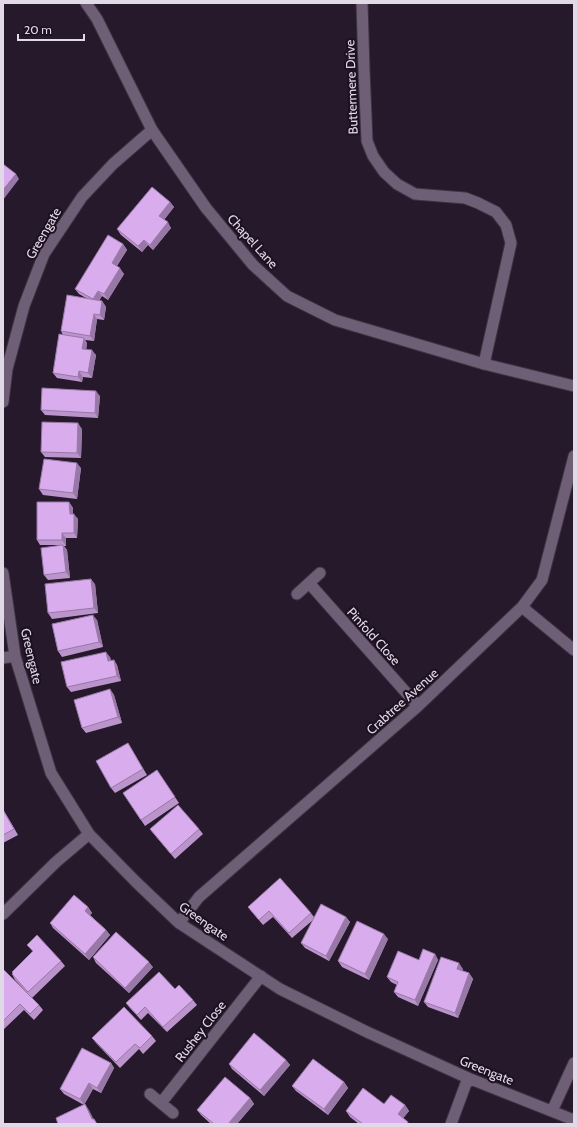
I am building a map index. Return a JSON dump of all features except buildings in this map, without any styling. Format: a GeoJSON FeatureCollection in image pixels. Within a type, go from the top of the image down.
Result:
{"type":"FeatureCollection","features":[{"type":"Feature","properties":{"kind":"street","name":"Chapel Lane"},"geometry":{"type":"LineString","coordinates":[[86,3],[97,19],[152,130],[211,214],[253,265],[287,296],[335,320],[484,364],[574,386]]}},
{"type":"Feature","properties":{"kind":"street","name":"Buttermere Drive"},"geometry":{"type":"LineString","coordinates":[[362,3],[367,141],[373,156],[384,172],[397,184],[414,194],[465,198],[496,212],[506,225],[511,243],[484,364]]}},
{"type":"Feature","properties":{"kind":"street","name":"Greengate"},"geometry":{"type":"LineString","coordinates":[[3,402],[7,369],[24,306],[44,254],[82,197],[114,164],[152,130]]}},
{"type":"Feature","properties":{"kind":"street","name":"Crabtree Avenue"},"geometry":{"type":"LineString","coordinates":[[179,922],[200,897],[418,706],[522,607],[542,580],[574,456]]}},
{"type":"Feature","properties":{"kind":"street","name":"Greengate"},"geometry":{"type":"LineString","coordinates":[[3,573],[15,656],[52,774],[89,834],[136,882],[179,922],[280,989],[367,1032],[468,1078],[574,1120]]}},
{"type":"Feature","properties":{"kind":"street"},"geometry":{"type":"LineString","coordinates":[[297,594],[320,573]]}},
{"type":"Feature","properties":{"kind":"street","name":"Pinfold Close"},"geometry":{"type":"LineString","coordinates":[[309,583],[418,706]]}},
{"type":"Feature","properties":{"kind":"street"},"geometry":{"type":"LineString","coordinates":[[522,607],[574,650]]}},
{"type":"Feature","properties":{"kind":"street"},"geometry":{"type":"LineString","coordinates":[[3,658],[15,656]]}},
{"type":"Feature","properties":{"kind":"street"},"geometry":{"type":"LineString","coordinates":[[3,914],[56,862],[89,834]]}},
{"type":"Feature","properties":{"kind":"street","name":"Rushey Close"},"geometry":{"type":"LineString","coordinates":[[161,1103],[261,976]]}},
{"type":"Feature","properties":{"kind":"street"},"geometry":{"type":"LineString","coordinates":[[552,1111],[574,1063]]}},
{"type":"Feature","properties":{"kind":"street"},"geometry":{"type":"LineString","coordinates":[[451,1124],[468,1078]]}},
{"type":"Feature","properties":{"kind":"street"},"geometry":{"type":"LineString","coordinates":[[150,1094],[173,1113]]}}]}
